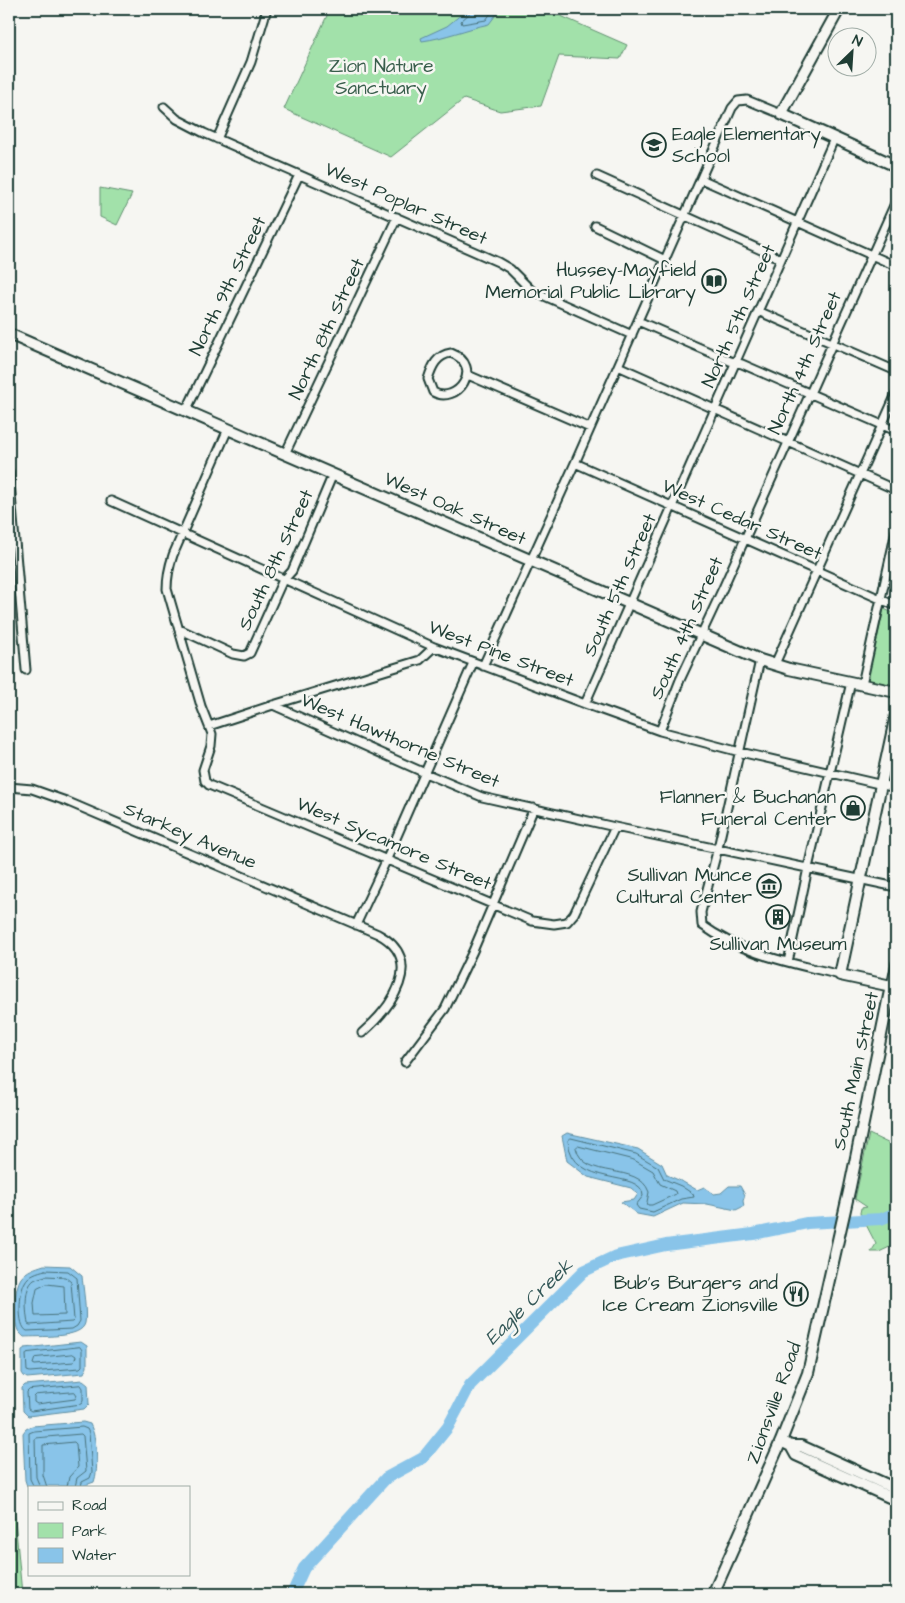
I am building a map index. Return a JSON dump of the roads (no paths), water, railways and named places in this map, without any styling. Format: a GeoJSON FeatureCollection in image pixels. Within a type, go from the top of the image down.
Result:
{"type":"FeatureCollection","features":[{"type":"Feature","properties":{"kind":"main road"},"geometry":{"type":"LineString","coordinates":[[839,9],[781,114],[896,166]]}},
{"type":"Feature","properties":{"kind":"main road","name":"West Oak Street"},"geometry":{"type":"LineString","coordinates":[[9,336],[333,474],[760,660],[896,692]]}},
{"type":"Feature","properties":{"kind":"main road"},"geometry":{"type":"LineString","coordinates":[[894,986],[840,975],[896,715]]}},
{"type":"Feature","properties":{"kind":"main road","name":"South Main Street"},"geometry":{"type":"LineString","coordinates":[[850,1187],[894,986]]}},
{"type":"Feature","properties":{"kind":"main road","name":"Zionsville Road"},"geometry":{"type":"LineString","coordinates":[[713,1594],[782,1441],[808,1373],[850,1187]]}},
{"type":"Feature","properties":{"kind":"main road"},"geometry":{"type":"LineString","coordinates":[[782,1441],[791,1446],[801,1446],[896,1489]]}},
{"type":"Feature","properties":{"kind":"main road"},"geometry":{"type":"LineString","coordinates":[[791,1446],[796,1455],[896,1500]]}},
{"type":"Feature","properties":{"kind":"street"},"geometry":{"type":"LineString","coordinates":[[217,139],[251,62],[268,9]]}},
{"type":"Feature","properties":{"kind":"street"},"geometry":{"type":"LineString","coordinates":[[483,666],[732,108],[742,99],[781,114]]}},
{"type":"Feature","properties":{"kind":"street","name":"West Poplar Street"},"geometry":{"type":"LineString","coordinates":[[164,107],[177,119],[217,139],[498,262],[510,269],[531,290],[632,335]]}},
{"type":"Feature","properties":{"kind":"street","name":"North 5th Street"},"geometry":{"type":"LineString","coordinates":[[672,506],[834,138]]}},
{"type":"Feature","properties":{"kind":"street","name":"North 9th Street"},"geometry":{"type":"LineString","coordinates":[[186,411],[299,175]]}},
{"type":"Feature","properties":{"kind":"street"},"geometry":{"type":"LineString","coordinates":[[597,176],[781,259]]}},
{"type":"Feature","properties":{"kind":"street"},"geometry":{"type":"LineString","coordinates":[[701,179],[896,266]]}},
{"type":"Feature","properties":{"kind":"street","name":"North 4th Street"},"geometry":{"type":"LineString","coordinates":[[744,538],[896,201]]}},
{"type":"Feature","properties":{"kind":"street","name":"North 8th Street"},"geometry":{"type":"LineString","coordinates":[[286,454],[397,217]]}},
{"type":"Feature","properties":{"kind":"street"},"geometry":{"type":"LineString","coordinates":[[595,226],[665,260]]}},
{"type":"Feature","properties":{"kind":"street"},"geometry":{"type":"LineString","coordinates":[[758,310],[896,371]]}},
{"type":"Feature","properties":{"kind":"street"},"geometry":{"type":"LineString","coordinates":[[638,321],[896,431]]}},
{"type":"Feature","properties":{"kind":"street"},"geometry":{"type":"LineString","coordinates":[[451,353],[458,356],[464,362],[468,375],[460,388],[447,396],[439,396],[433,392],[428,379],[436,362],[443,354],[451,353]]}},
{"type":"Feature","properties":{"kind":"street"},"geometry":{"type":"LineString","coordinates":[[618,366],[896,490]]}},
{"type":"Feature","properties":{"kind":"street"},"geometry":{"type":"LineString","coordinates":[[468,375],[590,428]]}},
{"type":"Feature","properties":{"kind":"street"},"geometry":{"type":"LineString","coordinates":[[775,664],[896,394]]}},
{"type":"Feature","properties":{"kind":"street"},"geometry":{"type":"LineString","coordinates":[[228,429],[168,568],[167,578],[167,589],[209,726],[420,660],[434,647]]}},
{"type":"Feature","properties":{"kind":"street","name":"West Cedar Street"},"geometry":{"type":"LineString","coordinates":[[575,463],[896,606]]}},
{"type":"Feature","properties":{"kind":"street"},"geometry":{"type":"LineString","coordinates":[[9,471],[13,562],[26,670]]}},
{"type":"Feature","properties":{"kind":"street","name":"South 8th Street"},"geometry":{"type":"LineString","coordinates":[[179,629],[233,654],[244,656],[250,653],[285,578],[292,571],[333,474]]}},
{"type":"Feature","properties":{"kind":"street","name":"West Pine Street"},"geometry":{"type":"LineString","coordinates":[[111,501],[285,578],[434,647],[585,704],[660,731],[740,752],[896,788]]}},
{"type":"Feature","properties":{"kind":"street","name":"South 5th Street"},"geometry":{"type":"LineString","coordinates":[[585,704],[672,506]]}},
{"type":"Feature","properties":{"kind":"street"},"geometry":{"type":"LineString","coordinates":[[788,962],[830,773],[881,600],[896,531]]}},
{"type":"Feature","properties":{"kind":"street","name":"South 4th Street"},"geometry":{"type":"LineString","coordinates":[[660,731],[680,680],[702,635],[744,538]]}},
{"type":"Feature","properties":{"kind":"street"},"geometry":{"type":"LineString","coordinates":[[760,660],[718,848],[701,912],[702,925],[714,934],[755,954],[840,975]]}},
{"type":"Feature","properties":{"kind":"street"},"geometry":{"type":"LineString","coordinates":[[356,925],[473,663]]}},
{"type":"Feature","properties":{"kind":"street","name":"West Hawthorne Street"},"geometry":{"type":"LineString","coordinates":[[273,705],[482,797],[896,887]]}},
{"type":"Feature","properties":{"kind":"street","name":"West Sycamore Street"},"geometry":{"type":"LineString","coordinates":[[209,726],[212,741],[203,770],[205,781],[209,785],[314,828],[492,906],[532,921],[554,924],[567,922],[574,914],[615,827]]}},
{"type":"Feature","properties":{"kind":"street","name":"Starkey Avenue"},"geometry":{"type":"LineString","coordinates":[[9,787],[32,789],[63,800],[378,934],[393,944],[402,964],[402,977],[398,989],[377,1020],[362,1033]]}},
{"type":"Feature","properties":{"kind":"street"},"geometry":{"type":"LineString","coordinates":[[405,1062],[445,1009],[534,808]]}},
{"type":"Feature","properties":{"kind":"street","name":"South Main Street"},"geometry":{"type":"LineString","coordinates":[[894,986],[896,963]]}},
{"type":"Feature","properties":{"kind":"water"},"geometry":{"type":"Polygon","coordinates":[[[468,9],[494,9],[498,12],[489,24],[422,41],[421,38],[447,26],[468,9]]]}},
{"type":"Feature","properties":{"kind":"water"},"geometry":{"type":"Polygon","coordinates":[[[567,1133],[638,1149],[662,1164],[667,1175],[697,1190],[704,1187],[714,1194],[721,1193],[729,1186],[740,1186],[745,1195],[744,1206],[736,1210],[707,1204],[683,1203],[653,1217],[637,1214],[621,1202],[634,1200],[638,1194],[631,1188],[588,1177],[567,1161],[562,1136],[567,1133]]]}},
{"type":"Feature","properties":{"kind":"water"},"geometry":{"type":"Polygon","coordinates":[[[44,1265],[70,1266],[82,1276],[85,1323],[76,1332],[68,1334],[24,1337],[18,1331],[15,1317],[17,1288],[21,1278],[26,1273],[44,1265]]]}},
{"type":"Feature","properties":{"kind":"water"},"geometry":{"type":"Polygon","coordinates":[[[81,1342],[87,1346],[87,1367],[84,1373],[27,1378],[22,1373],[22,1350],[25,1348],[81,1342]]]}},
{"type":"Feature","properties":{"kind":"water"},"geometry":{"type":"Polygon","coordinates":[[[83,1380],[88,1384],[89,1404],[84,1409],[28,1416],[23,1411],[22,1388],[25,1385],[83,1380]]]}},
{"type":"Feature","properties":{"kind":"water"},"geometry":{"type":"Polygon","coordinates":[[[83,1422],[90,1424],[96,1445],[97,1461],[94,1482],[83,1486],[27,1486],[25,1480],[23,1433],[26,1429],[32,1426],[83,1422]]]}},
{"type":"Feature","properties":{"kind":"waterway","name":"Eagle Creek"},"geometry":{"type":"LineString","coordinates":[[292,1594],[304,1568],[386,1478],[423,1458],[448,1427],[470,1385],[584,1271],[616,1256],[666,1245],[753,1234],[807,1223],[881,1219],[896,1213]]}},
{"type":"Feature","properties":{"kind":"place","name":"Eagle Elementary School"},"geometry":{"type":"Point","coordinates":[654,145]}},
{"type":"Feature","properties":{"kind":"place","name":"Hussey-Mayfield Memorial Public Library"},"geometry":{"type":"Point","coordinates":[714,281]}},
{"type":"Feature","properties":{"kind":"place","name":"Flanner & Buchanan Funeral Center"},"geometry":{"type":"Point","coordinates":[853,808]}},
{"type":"Feature","properties":{"kind":"place","name":"Sullivan Munce Cultural Center"},"geometry":{"type":"Point","coordinates":[769,886]}},
{"type":"Feature","properties":{"kind":"place","name":"Sullivan Museum"},"geometry":{"type":"Point","coordinates":[778,917]}},
{"type":"Feature","properties":{"kind":"place","name":"Bub's Burgers and Ice Cream Zionsville"},"geometry":{"type":"Point","coordinates":[796,1294]}},
{"type":"Feature","properties":{"kind":"park label","name":"Zion Nature Sanctuary"},"geometry":{"type":"Point","coordinates":[381,77]}}]}
